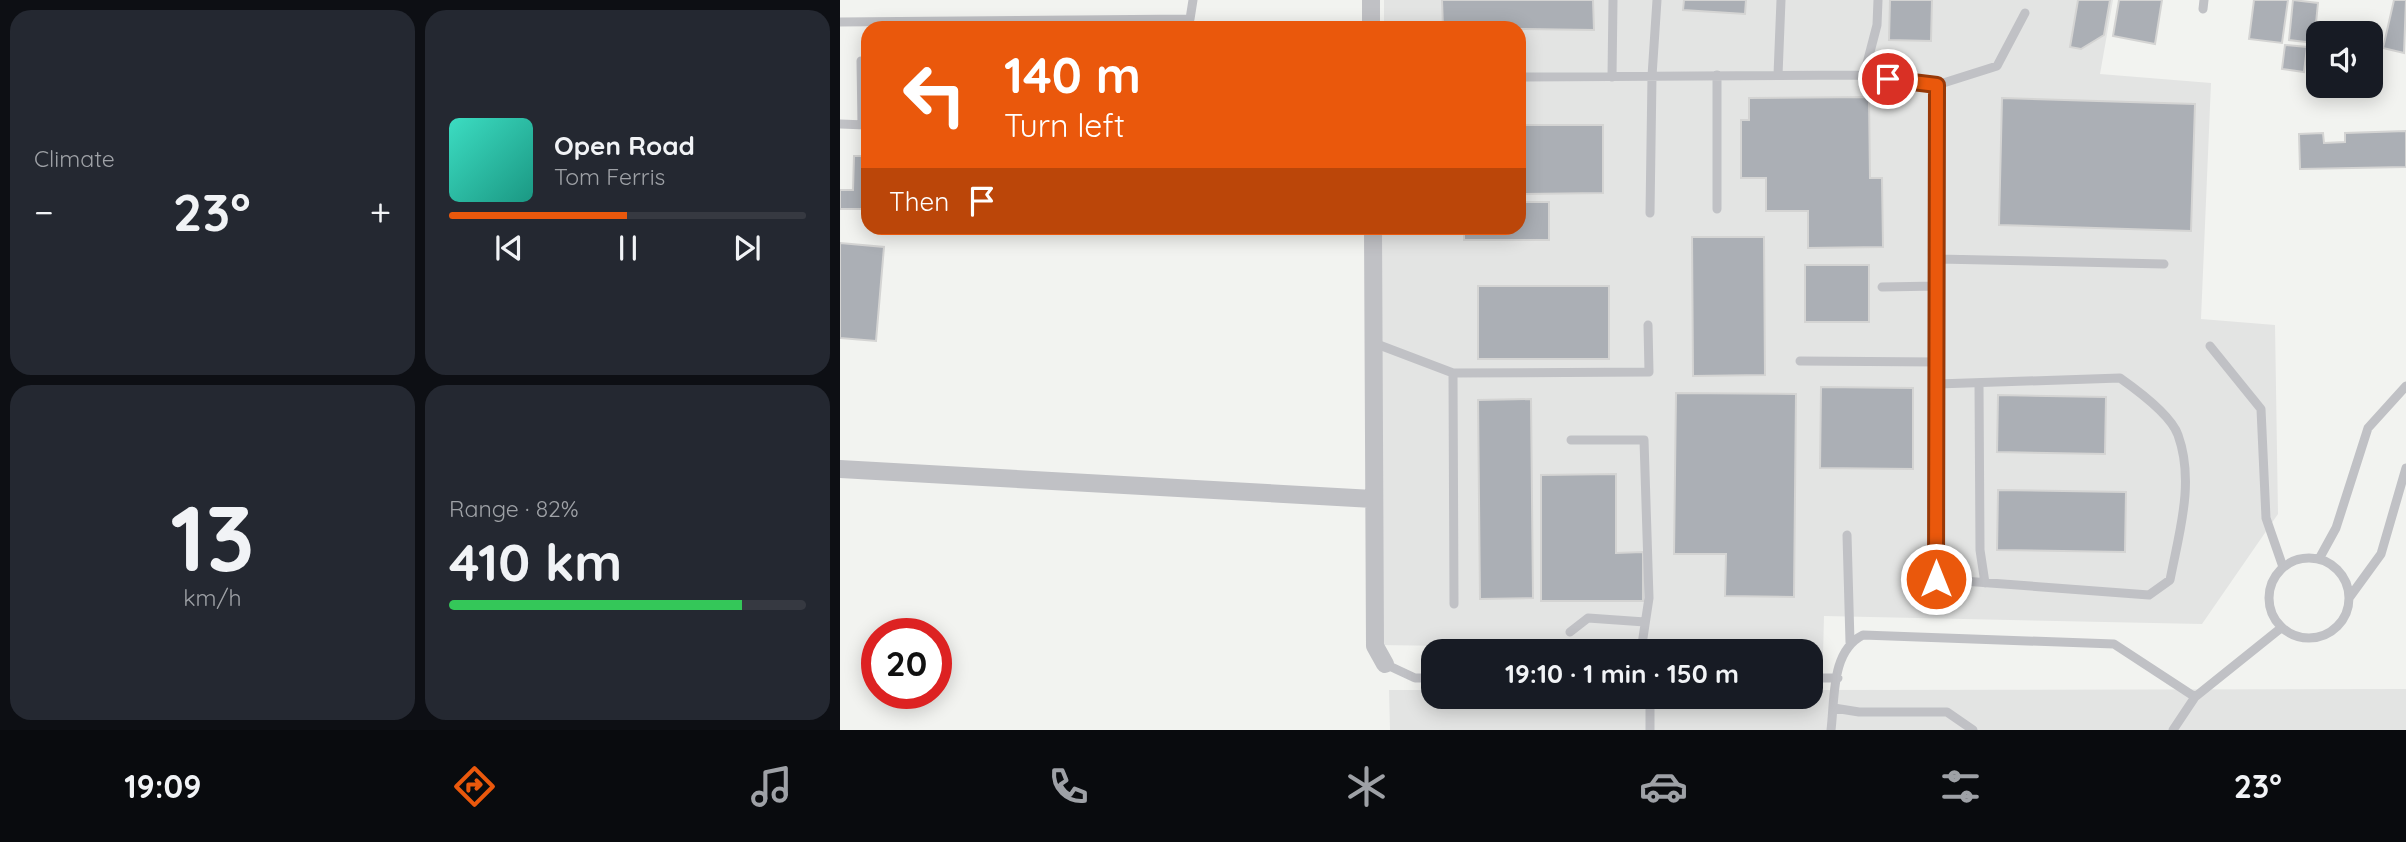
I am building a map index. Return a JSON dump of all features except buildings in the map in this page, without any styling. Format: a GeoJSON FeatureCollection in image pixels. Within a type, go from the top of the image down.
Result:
{"type":"FeatureCollection","features":[{"type":"Feature","properties":{"kind":"street"},"geometry":{"type":"LineString","coordinates":[[1371,0],[1371,21]]}},
{"type":"Feature","properties":{"kind":"street"},"geometry":{"type":"LineString","coordinates":[[1373,235],[1376,646],[1385,664]]}},
{"type":"Feature","properties":{"kind":"street"},"geometry":{"type":"LineString","coordinates":[[840,468],[1373,499]]}},
{"type":"Feature","properties":{"kind":"lane"},"geometry":{"type":"LineString","coordinates":[[1191,21],[1194,0]]}},
{"type":"Feature","properties":{"kind":"lane"},"geometry":{"type":"LineString","coordinates":[[1612,76],[1613,0]]}},
{"type":"Feature","properties":{"kind":"lane"},"geometry":{"type":"LineString","coordinates":[[1650,213],[1652,76],[1657,0]]}},
{"type":"Feature","properties":{"kind":"lane"},"geometry":{"type":"LineString","coordinates":[[1778,75],[1782,0]]}},
{"type":"Feature","properties":{"kind":"lane"},"geometry":{"type":"LineString","coordinates":[[1864,75],[1877,25],[1878,0]]}},
{"type":"Feature","properties":{"kind":"lane"},"geometry":{"type":"LineString","coordinates":[[1526,78],[1864,75],[1937,85],[1997,66],[2025,13]]}},
{"type":"Feature","properties":{"kind":"lane"},"geometry":{"type":"LineString","coordinates":[[840,22],[861,22]]}},
{"type":"Feature","properties":{"kind":"lane"},"geometry":{"type":"LineString","coordinates":[[1717,75],[1717,209]]}},
{"type":"Feature","properties":{"kind":"lane"},"geometry":{"type":"LineString","coordinates":[[1937,85],[1936,579],[2149,595],[2170,580],[2187,487],[2178,433],[2145,396],[2120,378],[1937,384]]}},
{"type":"Feature","properties":{"kind":"lane"},"geometry":{"type":"LineString","coordinates":[[840,124],[861,125]]}},
{"type":"Feature","properties":{"kind":"lane"},"geometry":{"type":"LineString","coordinates":[[1938,259],[2164,264]]}},
{"type":"Feature","properties":{"kind":"lane"},"geometry":{"type":"LineString","coordinates":[[1882,287],[1938,286]]}},
{"type":"Feature","properties":{"kind":"lane"},"geometry":{"type":"LineString","coordinates":[[1374,343],[1453,373],[1649,372],[1648,325]]}},
{"type":"Feature","properties":{"kind":"lane"},"geometry":{"type":"LineString","coordinates":[[2210,346],[2261,409],[2266,518],[2283,567]]}},
{"type":"Feature","properties":{"kind":"lane"},"geometry":{"type":"LineString","coordinates":[[1800,361],[1937,362]]}},
{"type":"Feature","properties":{"kind":"lane"},"geometry":{"type":"LineString","coordinates":[[1453,373],[1454,604]]}},
{"type":"Feature","properties":{"kind":"lane"},"geometry":{"type":"LineString","coordinates":[[1979,383],[1980,550],[1985,583]]}},
{"type":"Feature","properties":{"kind":"lane"},"geometry":{"type":"LineString","coordinates":[[2319,559],[2336,528],[2368,428],[2406,386]]}},
{"type":"Feature","properties":{"kind":"lane"},"geometry":{"type":"LineString","coordinates":[[1571,440],[1644,440],[1649,598],[1643,639]]}},
{"type":"Feature","properties":{"kind":"lane"},"geometry":{"type":"LineString","coordinates":[[2349,598],[2341,573],[2319,559],[2306,558],[2283,567],[2274,578],[2269,604],[2281,628],[2292,635],[2319,638],[2341,623],[2349,598],[2381,554],[2406,468]]}},
{"type":"Feature","properties":{"kind":"lane"},"geometry":{"type":"LineString","coordinates":[[1847,536],[1850,642]]}},
{"type":"Feature","properties":{"kind":"lane"},"geometry":{"type":"LineString","coordinates":[[1570,632],[1588,618],[1645,622]]}},
{"type":"Feature","properties":{"kind":"lane"},"geometry":{"type":"LineString","coordinates":[[2173,730],[2195,697],[2281,628]]}},
{"type":"Feature","properties":{"kind":"lane"},"geometry":{"type":"LineString","coordinates":[[1831,730],[1841,654],[1850,642],[1863,635],[2114,644],[2195,697]]}},
{"type":"Feature","properties":{"kind":"lane"},"geometry":{"type":"LineString","coordinates":[[1385,664],[1415,678],[1421,678]]}},
{"type":"Feature","properties":{"kind":"lane"},"geometry":{"type":"LineString","coordinates":[[1823,678],[1838,678]]}},
{"type":"Feature","properties":{"kind":"lane"},"geometry":{"type":"LineString","coordinates":[[1834,708],[1859,712],[1947,712],[1973,730]]}},
{"type":"Feature","properties":{"kind":"lane"},"geometry":{"type":"LineString","coordinates":[[1650,709],[1650,730]]}},
{"type":"Feature","properties":{"kind":"shaded area"},"geometry":{"type":"Polygon","coordinates":[[[1384,0],[2113,0],[2100,74],[2211,83],[2201,319],[2275,325],[2278,514],[2202,624],[1824,616],[1823,655],[1823,639],[1421,639],[1421,646],[1378,645],[1382,235],[1526,235],[1526,21],[1384,21],[1384,0]]]}},
{"type":"Feature","properties":{"kind":"shaded area"},"geometry":{"type":"Polygon","coordinates":[[[2406,689],[2406,730],[1390,730],[1389,690],[1421,690],[1421,709],[1823,709],[1823,690],[2406,689]]]}},
{"type":"Feature","properties":{"kind":"route"},"geometry":{"type":"LineString","coordinates":[[1888,79],[1937,85],[1936,579]]}}]}
